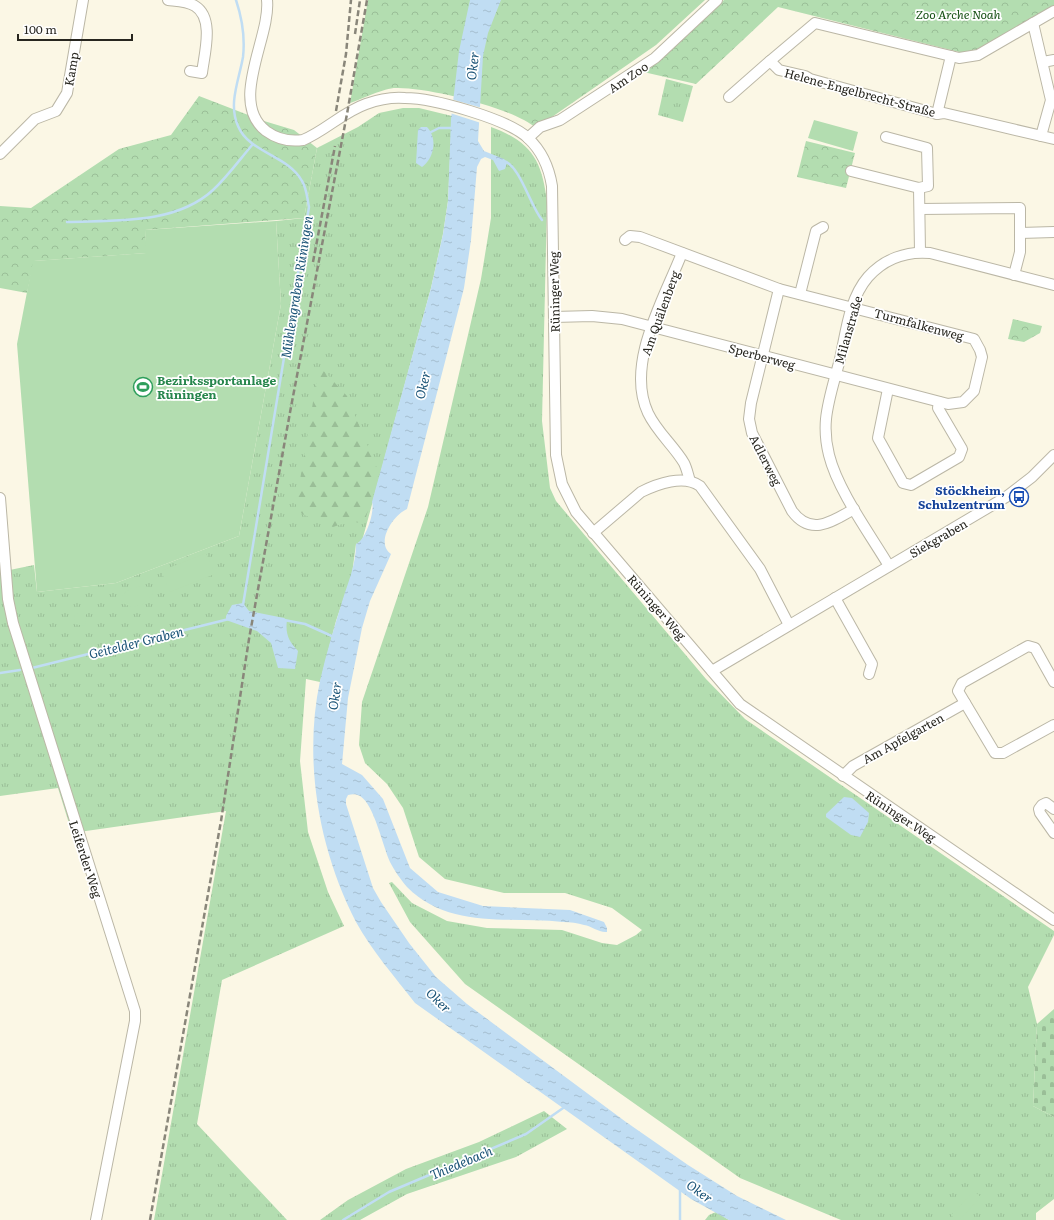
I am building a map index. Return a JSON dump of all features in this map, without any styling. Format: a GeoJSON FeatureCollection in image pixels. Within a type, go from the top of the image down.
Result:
{"type":"FeatureCollection","features":[{"type":"Feature","properties":{"kind":"street","name":"Kamp"},"geometry":{"type":"LineString","coordinates":[[0,154],[35,119],[56,111],[67,94],[83,0]]}},
{"type":"Feature","properties":{"kind":"street"},"geometry":{"type":"LineString","coordinates":[[168,0],[194,5],[203,13],[205,18],[206,36],[202,73],[190,71]]}},
{"type":"Feature","properties":{"kind":"street","name":"Rüninger Weg"},"geometry":{"type":"LineString","coordinates":[[267,0],[267,14],[255,58],[250,98],[256,120],[261,127],[270,134],[292,142],[303,140],[356,108],[386,100],[404,98],[441,104],[492,119],[512,127],[528,138],[546,162],[552,186],[557,465],[562,484],[571,504],[593,533],[740,704],[1054,920]]}},
{"type":"Feature","properties":{"kind":"street","name":"Am Zoo"},"geometry":{"type":"LineString","coordinates":[[528,138],[540,127],[566,116],[655,58],[717,0]]}},
{"type":"Feature","properties":{"kind":"street"},"geometry":{"type":"LineString","coordinates":[[770,61],[815,23],[959,58],[978,55],[1054,11]]}},
{"type":"Feature","properties":{"kind":"street"},"geometry":{"type":"LineString","coordinates":[[1033,23],[1051,100],[1042,136]]}},
{"type":"Feature","properties":{"kind":"street"},"geometry":{"type":"LineString","coordinates":[[937,114],[951,56]]}},
{"type":"Feature","properties":{"kind":"street"},"geometry":{"type":"LineString","coordinates":[[1043,62],[1054,60]]}},
{"type":"Feature","properties":{"kind":"street","name":"Helene-Engelbrecht-Straße"},"geometry":{"type":"LineString","coordinates":[[729,97],[770,61],[779,70],[937,114],[944,113],[1054,139]]}},
{"type":"Feature","properties":{"kind":"street"},"geometry":{"type":"LineString","coordinates":[[851,171],[919,188],[928,186],[927,148],[886,137]]}},
{"type":"Feature","properties":{"kind":"street"},"geometry":{"type":"LineString","coordinates":[[919,188],[920,252]]}},
{"type":"Feature","properties":{"kind":"street"},"geometry":{"type":"LineString","coordinates":[[920,209],[1020,208],[1020,252],[1014,275]]}},
{"type":"Feature","properties":{"kind":"street"},"geometry":{"type":"LineString","coordinates":[[800,294],[816,231],[823,227]]}},
{"type":"Feature","properties":{"kind":"street"},"geometry":{"type":"LineString","coordinates":[[1020,233],[1054,232]]}},
{"type":"Feature","properties":{"kind":"street","name":"Turmfalkenweg"},"geometry":{"type":"LineString","coordinates":[[625,240],[630,236],[640,237],[779,289],[974,339],[980,350],[981,363],[974,391],[967,399]]}},
{"type":"Feature","properties":{"kind":"street","name":"Milanstraße"},"geometry":{"type":"LineString","coordinates":[[889,566],[835,474],[827,441],[826,419],[853,307],[862,286],[876,269],[897,256],[920,252],[930,253],[1054,285]]}},
{"type":"Feature","properties":{"kind":"street","name":"Am Quälenberg"},"geometry":{"type":"LineString","coordinates":[[682,253],[652,326],[641,367],[640,384],[643,401],[652,420],[684,464],[690,481]]}},
{"type":"Feature","properties":{"kind":"street","name":"Adlerweg"},"geometry":{"type":"LineString","coordinates":[[779,289],[751,403],[750,426],[755,440],[792,511],[803,522],[821,526],[854,508]]}},
{"type":"Feature","properties":{"kind":"street","name":"Sperberweg"},"geometry":{"type":"LineString","coordinates":[[554,317],[608,317],[652,326],[762,357],[938,402],[953,405],[967,399]]}},
{"type":"Feature","properties":{"kind":"street"},"geometry":{"type":"LineString","coordinates":[[888,389],[878,438],[903,483],[906,485],[911,485],[959,457],[961,453],[962,449],[938,408],[938,402]]}},
{"type":"Feature","properties":{"kind":"street","name":"Siekgraben"},"geometry":{"type":"LineString","coordinates":[[712,671],[1006,498],[1032,477],[1054,454]]}},
{"type":"Feature","properties":{"kind":"street"},"geometry":{"type":"LineString","coordinates":[[593,533],[641,492],[668,484],[690,481],[700,486],[760,569],[789,625]]}},
{"type":"Feature","properties":{"kind":"street","name":"Leiferder Weg"},"geometry":{"type":"LineString","coordinates":[[0,498],[8,598],[13,623],[135,1011],[96,1220]]}},
{"type":"Feature","properties":{"kind":"street"},"geometry":{"type":"LineString","coordinates":[[835,598],[872,664],[869,674]]}},
{"type":"Feature","properties":{"kind":"street"},"geometry":{"type":"LineString","coordinates":[[1054,682],[1035,648],[1028,646],[962,683],[958,690],[995,753],[1003,753],[1054,724]]}},
{"type":"Feature","properties":{"kind":"street","name":"Am Apfelgarten"},"geometry":{"type":"LineString","coordinates":[[843,776],[853,766],[965,703]]}},
{"type":"Feature","properties":{"kind":"street"},"geometry":{"type":"LineString","coordinates":[[1053,830],[1039,809],[1046,803],[1054,809]]}},
{"type":"Feature","properties":{"kind":"green space"},"geometry":{"type":"Polygon","coordinates":[[[368,0],[705,0],[656,45],[536,128],[525,120],[490,106],[428,91],[391,88],[350,103],[368,0]]]}},
{"type":"Feature","properties":{"kind":"green space","name":"Zoo Arche Noah"},"geometry":{"type":"Polygon","coordinates":[[[724,0],[1054,0],[1054,8],[972,52],[963,53],[778,7],[696,84],[639,71],[673,49],[724,0]]]}},
{"type":"Feature","properties":{"kind":"green space"},"geometry":{"type":"Polygon","coordinates":[[[666,79],[693,86],[683,122],[658,115],[666,79]]]}},
{"type":"Feature","properties":{"kind":"green space"},"geometry":{"type":"Polygon","coordinates":[[[199,96],[264,121],[294,130],[317,148],[304,218],[145,230],[147,253],[34,261],[27,293],[0,288],[0,206],[31,208],[119,149],[171,135],[199,96]]]}},
{"type":"Feature","properties":{"kind":"green space"},"geometry":{"type":"Polygon","coordinates":[[[403,108],[419,108],[452,116],[448,201],[443,234],[431,288],[362,541],[356,544],[352,574],[336,621],[320,682],[306,679],[300,761],[308,832],[328,892],[344,926],[222,980],[197,1124],[287,1220],[154,1220],[226,811],[72,833],[58,788],[0,796],[0,572],[34,565],[37,592],[116,583],[239,536],[281,304],[276,221],[304,218],[317,148],[358,127],[379,113],[403,108]]]}},
{"type":"Feature","properties":{"kind":"green space"},"geometry":{"type":"Polygon","coordinates":[[[814,120],[858,132],[853,151],[808,138],[814,120]]]}},
{"type":"Feature","properties":{"kind":"green space"},"geometry":{"type":"Polygon","coordinates":[[[491,127],[516,139],[525,147],[538,164],[545,188],[547,202],[542,421],[550,488],[556,501],[706,679],[745,719],[1054,931],[1054,935],[1028,987],[1037,1024],[1033,1106],[1054,1117],[1054,1199],[1036,1213],[1036,1220],[841,1220],[740,1178],[465,984],[410,922],[389,883],[392,882],[412,903],[447,921],[487,928],[562,930],[602,943],[617,945],[636,935],[642,930],[612,908],[565,893],[504,893],[445,879],[419,857],[403,808],[387,784],[365,763],[359,745],[362,702],[428,507],[481,279],[491,218],[491,127]]]}},
{"type":"Feature","properties":{"kind":"green space"},"geometry":{"type":"Polygon","coordinates":[[[806,141],[855,153],[846,188],[797,177],[806,141]]]}},
{"type":"Feature","properties":{"kind":"green space","name":"Bezirkssportanlage Rüningen"},"geometry":{"type":"Polygon","coordinates":[[[276,221],[281,304],[239,536],[116,583],[37,592],[17,344],[33,261],[146,253],[145,230],[276,221]]]}},
{"type":"Feature","properties":{"kind":"green space"},"geometry":{"type":"Polygon","coordinates":[[[1013,319],[1042,326],[1040,333],[1024,342],[1008,339],[1013,319]]]}},
{"type":"Feature","properties":{"kind":"green space"},"geometry":{"type":"Polygon","coordinates":[[[323,370],[347,396],[379,473],[364,524],[351,521],[333,527],[302,514],[296,504],[316,384],[323,370]]]}},
{"type":"Feature","properties":{"kind":"green space"},"geometry":{"type":"Polygon","coordinates":[[[206,553],[215,574],[170,592],[161,571],[206,553]]]}},
{"type":"Feature","properties":{"kind":"green space"},"geometry":{"type":"Polygon","coordinates":[[[144,586],[152,588],[153,591],[148,600],[144,603],[129,606],[121,600],[124,593],[127,591],[144,586]]]}},
{"type":"Feature","properties":{"kind":"green space"},"geometry":{"type":"Polygon","coordinates":[[[75,613],[86,614],[85,626],[74,624],[75,613]]]}},
{"type":"Feature","properties":{"kind":"green space"},"geometry":{"type":"Polygon","coordinates":[[[1054,1009],[1054,1117],[1033,1106],[1037,1024],[1054,1009]]]}},
{"type":"Feature","properties":{"kind":"green space"},"geometry":{"type":"Polygon","coordinates":[[[544,1111],[567,1129],[516,1157],[407,1194],[360,1220],[320,1220],[348,1200],[406,1169],[479,1142],[544,1111]]]}},
{"type":"Feature","properties":{"kind":"green space"},"geometry":{"type":"Polygon","coordinates":[[[974,1191],[981,1197],[959,1220],[956,1220],[951,1215],[974,1191]]]}},
{"type":"Feature","properties":{"kind":"green space"},"geometry":{"type":"Polygon","coordinates":[[[716,1212],[729,1220],[705,1220],[709,1215],[716,1212]]]}},
{"type":"Feature","properties":{"kind":"water","name":"Oker"},"geometry":{"type":"Polygon","coordinates":[[[470,0],[501,0],[488,33],[483,56],[478,141],[484,151],[504,159],[507,163],[505,169],[499,171],[493,160],[485,157],[481,159],[477,167],[471,240],[464,288],[407,509],[396,517],[385,537],[387,549],[391,554],[370,601],[362,628],[348,698],[342,764],[362,775],[383,799],[410,868],[438,892],[483,906],[570,910],[604,922],[607,932],[574,923],[501,920],[461,915],[442,910],[424,901],[407,887],[398,875],[390,862],[374,816],[365,801],[360,796],[353,794],[348,795],[346,804],[373,888],[409,943],[436,977],[467,1004],[626,1122],[688,1165],[737,1196],[786,1220],[729,1220],[691,1199],[415,1003],[376,954],[356,922],[332,865],[324,835],[314,773],[313,742],[315,711],[320,681],[330,641],[353,566],[356,544],[363,537],[371,518],[373,506],[372,502],[431,288],[443,234],[448,201],[451,119],[459,51],[470,0]]]}},
{"type":"Feature","properties":{"kind":"water"},"geometry":{"type":"Polygon","coordinates":[[[421,127],[427,127],[433,137],[432,154],[422,167],[416,163],[418,130],[421,127]]]}},
{"type":"Feature","properties":{"kind":"water"},"geometry":{"type":"Polygon","coordinates":[[[243,603],[249,611],[284,618],[287,620],[288,637],[298,651],[295,669],[278,668],[271,643],[257,631],[226,620],[226,616],[232,605],[243,603]]]}},
{"type":"Feature","properties":{"kind":"water"},"geometry":{"type":"Polygon","coordinates":[[[844,797],[852,798],[869,813],[868,822],[860,837],[851,835],[826,817],[826,814],[844,797]]]}},
{"type":"Feature","properties":{"kind":"pier"},"geometry":{"type":"Polygon","coordinates":[[[451,99],[482,108],[481,123],[450,113],[451,99]]]}},
{"type":"Feature","properties":{"kind":"waterway","name":"Mühlengraben Rüningen"},"geometry":{"type":"LineString","coordinates":[[236,0],[240,14],[244,43],[243,57],[235,92],[235,118],[243,135],[259,148],[288,165],[296,172],[305,187],[309,207],[243,605]]}},
{"type":"Feature","properties":{"kind":"waterway"},"geometry":{"type":"LineString","coordinates":[[431,132],[439,128],[453,128]]}},
{"type":"Feature","properties":{"kind":"waterway"},"geometry":{"type":"LineString","coordinates":[[67,222],[143,218],[162,215],[181,209],[198,201],[213,190],[253,144]]}},
{"type":"Feature","properties":{"kind":"waterway"},"geometry":{"type":"LineString","coordinates":[[504,161],[510,164],[515,170],[542,220]]}},
{"type":"Feature","properties":{"kind":"waterway","name":"Geitelder Graben"},"geometry":{"type":"LineString","coordinates":[[32,668],[229,619]]}},
{"type":"Feature","properties":{"kind":"waterway","name":"Mühlengraben Rüningen"},"geometry":{"type":"LineString","coordinates":[[284,620],[305,624],[334,637]]}},
{"type":"Feature","properties":{"kind":"waterway","name":"Geitelder Graben"},"geometry":{"type":"LineString","coordinates":[[0,673],[20,670]]}},
{"type":"Feature","properties":{"kind":"waterway","name":"Thiedebach"},"geometry":{"type":"LineString","coordinates":[[343,1220],[389,1192],[526,1134],[566,1106]]}},
{"type":"Feature","properties":{"kind":"waterway","name":"Oker"},"geometry":{"type":"LineString","coordinates":[[680,1189],[680,1220]]}},
{"type":"Feature","properties":{"kind":"railway"},"geometry":{"type":"LineString","coordinates":[[336,111],[346,54],[351,0]]}},
{"type":"Feature","properties":{"kind":"railway"},"geometry":{"type":"LineString","coordinates":[[355,34],[360,0]]}},
{"type":"Feature","properties":{"kind":"railway"},"geometry":{"type":"LineString","coordinates":[[150,1220],[221,821],[249,639],[367,0]]}},
{"type":"Feature","properties":{"kind":"railway"},"geometry":{"type":"LineString","coordinates":[[313,262],[335,146]]}},
{"type":"Feature","properties":{"kind":"place","name":"Bezirkssportanlage Rüningen"},"geometry":{"type":"Point","coordinates":[143,387]}},
{"type":"Feature","properties":{"kind":"place","name":"Stöckheim, Schulzentrum"},"geometry":{"type":"Point","coordinates":[1019,497]}}]}
